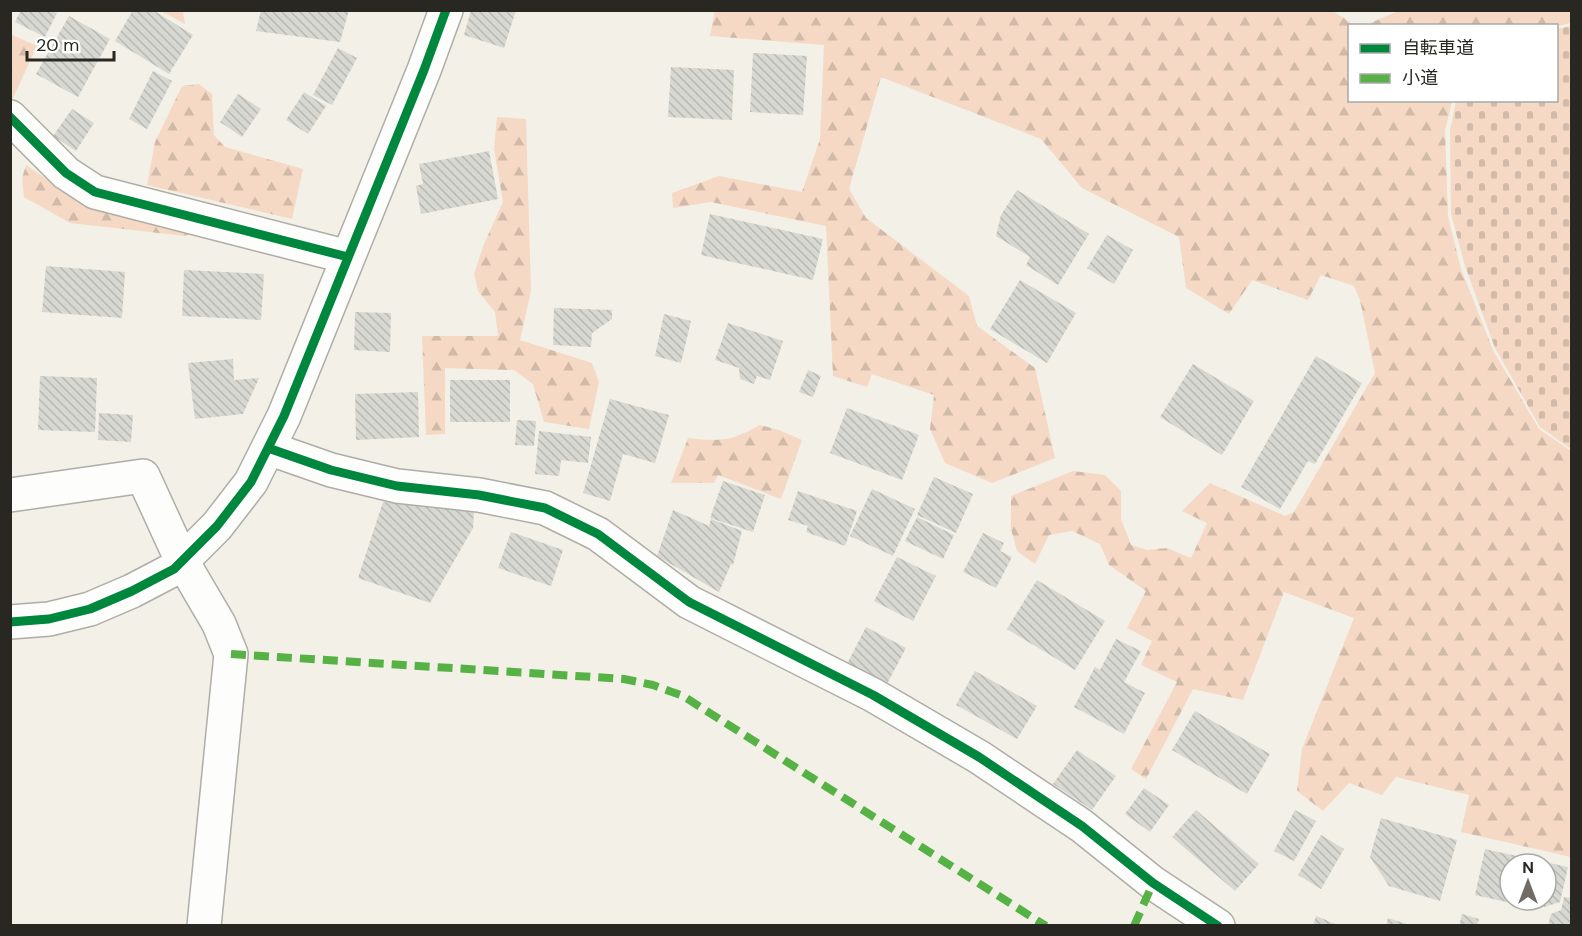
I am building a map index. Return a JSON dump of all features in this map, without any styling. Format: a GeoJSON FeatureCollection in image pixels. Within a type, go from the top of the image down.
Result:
{"type":"FeatureCollection","features":[{"type":"Feature","properties":{"kind":"street"},"geometry":{"type":"LineString","coordinates":[[10,622],[49,619],[90,609],[132,591],[174,569],[217,526],[251,482],[284,416],[424,70],[446,10]]}},
{"type":"Feature","properties":{"kind":"street"},"geometry":{"type":"LineString","coordinates":[[10,117],[66,173],[95,192],[348,256]]}},
{"type":"Feature","properties":{"kind":"street"},"geometry":{"type":"LineString","coordinates":[[268,448],[331,470],[397,486],[479,495],[545,508],[566,518],[597,534],[689,602],[873,694],[979,757],[1082,826],[1153,883],[1218,926]]}},
{"type":"Feature","properties":{"kind":"street"},"geometry":{"type":"LineString","coordinates":[[10,495],[143,476],[182,561],[219,624],[231,654],[204,926]]}},
{"type":"Feature","properties":{"kind":"green space"},"geometry":{"type":"Polygon","coordinates":[[[1400,10],[1571,11],[1571,23],[1558,26],[1368,24],[1400,10]]]}},
{"type":"Feature","properties":{"kind":"green space"},"geometry":{"type":"Polygon","coordinates":[[[161,11],[183,11],[185,24],[161,11]]]}},
{"type":"Feature","properties":{"kind":"green space"},"geometry":{"type":"Polygon","coordinates":[[[715,11],[1333,11],[1352,24],[1348,24],[1348,102],[1452,102],[1445,131],[1448,216],[1461,269],[1493,350],[1539,429],[1571,451],[1571,857],[1558,854],[1558,852],[1549,852],[1461,832],[1469,795],[1396,777],[1382,795],[1349,783],[1323,811],[1297,791],[1302,749],[1354,618],[1284,592],[1243,700],[1193,689],[1146,779],[1131,769],[1177,682],[1141,665],[1152,641],[1127,628],[1146,591],[1109,565],[1100,544],[1072,531],[1049,535],[1035,564],[1017,551],[1011,529],[1011,496],[1073,471],[1105,475],[1121,491],[1121,519],[1131,545],[1147,550],[1167,548],[1191,558],[1207,523],[1182,511],[1210,483],[1285,516],[1294,512],[1375,373],[1360,300],[1354,286],[1321,275],[1308,300],[1252,280],[1229,314],[1186,288],[1179,237],[1082,188],[1041,139],[881,77],[849,189],[866,218],[969,296],[977,326],[1035,368],[1055,458],[992,483],[945,463],[930,429],[934,395],[872,374],[867,387],[833,376],[826,226],[711,202],[673,208],[672,193],[719,176],[802,192],[820,139],[824,45],[710,36],[715,11]]]}},
{"type":"Feature","properties":{"kind":"green space"},"geometry":{"type":"Polygon","coordinates":[[[1572,26],[1571,449],[1540,427],[1495,348],[1465,266],[1451,214],[1450,131],[1456,102],[1558,102],[1558,29],[1572,26]]]}},
{"type":"Feature","properties":{"kind":"green space"},"geometry":{"type":"Polygon","coordinates":[[[10,34],[37,46],[12,100],[10,98],[10,34]]]}},
{"type":"Feature","properties":{"kind":"green space"},"geometry":{"type":"Polygon","coordinates":[[[199,84],[212,94],[214,135],[225,147],[303,169],[292,219],[147,185],[155,142],[182,86],[199,84]]]}},
{"type":"Feature","properties":{"kind":"green space"},"geometry":{"type":"Polygon","coordinates":[[[497,117],[526,119],[531,291],[520,340],[592,363],[599,382],[589,429],[544,422],[533,384],[514,370],[445,368],[445,434],[426,435],[422,336],[498,336],[495,312],[478,291],[474,274],[484,244],[503,202],[494,149],[497,117]]]}},
{"type":"Feature","properties":{"kind":"green space"},"geometry":{"type":"Polygon","coordinates":[[[26,165],[61,189],[194,232],[185,236],[70,223],[24,197],[22,178],[26,165]]]}},
{"type":"Feature","properties":{"kind":"green space"},"geometry":{"type":"Polygon","coordinates":[[[760,425],[802,440],[781,499],[718,475],[714,483],[671,483],[688,438],[725,439],[760,425]]]}},
{"type":"Feature","properties":{"kind":"building"},"geometry":{"type":"Polygon","coordinates":[[[21,10],[51,10],[57,13],[45,37],[15,22],[21,10]]]}},
{"type":"Feature","properties":{"kind":"building"},"geometry":{"type":"Polygon","coordinates":[[[133,10],[153,10],[193,35],[169,74],[115,41],[133,10]]]}},
{"type":"Feature","properties":{"kind":"building"},"geometry":{"type":"Polygon","coordinates":[[[261,10],[349,10],[340,42],[256,31],[261,10]]]}},
{"type":"Feature","properties":{"kind":"building"},"geometry":{"type":"Polygon","coordinates":[[[471,10],[516,10],[504,48],[464,35],[471,10]]]}},
{"type":"Feature","properties":{"kind":"building"},"geometry":{"type":"Polygon","coordinates":[[[69,16],[110,39],[78,97],[36,74],[69,16]]]}},
{"type":"Feature","properties":{"kind":"building"},"geometry":{"type":"Polygon","coordinates":[[[338,48],[357,58],[332,105],[313,95],[338,48]]]}},
{"type":"Feature","properties":{"kind":"building"},"geometry":{"type":"Polygon","coordinates":[[[753,53],[807,56],[803,115],[750,112],[753,53]]]}},
{"type":"Feature","properties":{"kind":"building"},"geometry":{"type":"Polygon","coordinates":[[[671,67],[734,70],[732,120],[668,117],[671,67]]]}},
{"type":"Feature","properties":{"kind":"building"},"geometry":{"type":"Polygon","coordinates":[[[153,71],[172,81],[147,129],[129,119],[153,71]]]}},
{"type":"Feature","properties":{"kind":"building"},"geometry":{"type":"Polygon","coordinates":[[[304,92],[326,106],[308,134],[286,120],[304,92]]]}},
{"type":"Feature","properties":{"kind":"building"},"geometry":{"type":"Polygon","coordinates":[[[238,94],[261,109],[242,137],[220,122],[238,94]]]}},
{"type":"Feature","properties":{"kind":"building"},"geometry":{"type":"Polygon","coordinates":[[[72,109],[94,123],[76,151],[53,136],[72,109]]]}},
{"type":"Feature","properties":{"kind":"building"},"geometry":{"type":"Polygon","coordinates":[[[489,151],[498,199],[421,214],[416,186],[423,184],[419,164],[489,151]]]}},
{"type":"Feature","properties":{"kind":"building"},"geometry":{"type":"Polygon","coordinates":[[[1017,190],[1089,234],[1058,285],[1026,265],[1030,257],[996,236],[1001,215],[1017,190]]]}},
{"type":"Feature","properties":{"kind":"building"},"geometry":{"type":"Polygon","coordinates":[[[710,214],[823,239],[813,280],[701,255],[710,214]]]}},
{"type":"Feature","properties":{"kind":"building"},"geometry":{"type":"Polygon","coordinates":[[[1107,235],[1133,250],[1114,284],[1087,268],[1107,235]]]}},
{"type":"Feature","properties":{"kind":"building"},"geometry":{"type":"Polygon","coordinates":[[[46,266],[125,272],[122,318],[42,312],[46,266]]]}},
{"type":"Feature","properties":{"kind":"building"},"geometry":{"type":"Polygon","coordinates":[[[184,270],[264,274],[261,320],[182,316],[184,270]]]}},
{"type":"Feature","properties":{"kind":"building"},"geometry":{"type":"Polygon","coordinates":[[[1020,280],[1076,313],[1047,363],[990,329],[1020,280]]]}},
{"type":"Feature","properties":{"kind":"building"},"geometry":{"type":"Polygon","coordinates":[[[554,308],[612,310],[612,319],[592,333],[591,347],[553,345],[554,308]]]}},
{"type":"Feature","properties":{"kind":"building"},"geometry":{"type":"Polygon","coordinates":[[[355,312],[391,313],[390,352],[354,350],[355,312]]]}},
{"type":"Feature","properties":{"kind":"building"},"geometry":{"type":"Polygon","coordinates":[[[664,314],[691,321],[681,363],[655,356],[664,314]]]}},
{"type":"Feature","properties":{"kind":"building"},"geometry":{"type":"Polygon","coordinates":[[[728,323],[783,341],[770,380],[757,376],[754,384],[740,379],[739,368],[715,360],[728,323]]]}},
{"type":"Feature","properties":{"kind":"building"},"geometry":{"type":"Polygon","coordinates":[[[1316,356],[1362,383],[1315,464],[1308,461],[1280,509],[1241,487],[1316,356]]]}},
{"type":"Feature","properties":{"kind":"building"},"geometry":{"type":"Polygon","coordinates":[[[233,359],[234,380],[259,378],[243,414],[195,419],[188,363],[233,359]]]}},
{"type":"Feature","properties":{"kind":"building"},"geometry":{"type":"Polygon","coordinates":[[[1193,364],[1254,401],[1222,455],[1160,417],[1193,364]]]}},
{"type":"Feature","properties":{"kind":"building"},"geometry":{"type":"Polygon","coordinates":[[[808,370],[821,376],[813,397],[799,392],[808,370]]]}},
{"type":"Feature","properties":{"kind":"building"},"geometry":{"type":"Polygon","coordinates":[[[40,376],[97,378],[95,432],[38,430],[40,376]]]}},
{"type":"Feature","properties":{"kind":"building"},"geometry":{"type":"Polygon","coordinates":[[[450,380],[510,380],[510,422],[450,422],[450,380]]]}},
{"type":"Feature","properties":{"kind":"building"},"geometry":{"type":"Polygon","coordinates":[[[418,392],[419,437],[356,440],[355,394],[418,392]]]}},
{"type":"Feature","properties":{"kind":"building"},"geometry":{"type":"Polygon","coordinates":[[[610,399],[669,415],[655,463],[623,454],[610,501],[583,493],[610,399]]]}},
{"type":"Feature","properties":{"kind":"building"},"geometry":{"type":"Polygon","coordinates":[[[847,408],[919,435],[902,480],[830,453],[847,408]]]}},
{"type":"Feature","properties":{"kind":"building"},"geometry":{"type":"Polygon","coordinates":[[[99,413],[133,415],[131,442],[98,440],[99,413]]]}},
{"type":"Feature","properties":{"kind":"building"},"geometry":{"type":"Polygon","coordinates":[[[517,420],[536,421],[534,446],[515,445],[517,420]]]}},
{"type":"Feature","properties":{"kind":"building"},"geometry":{"type":"Polygon","coordinates":[[[539,431],[591,437],[588,463],[561,460],[559,476],[535,474],[539,431]]]}},
{"type":"Feature","properties":{"kind":"building"},"geometry":{"type":"Polygon","coordinates":[[[934,477],[973,494],[956,533],[917,515],[934,477]]]}},
{"type":"Feature","properties":{"kind":"building"},"geometry":{"type":"Polygon","coordinates":[[[723,481],[765,495],[753,532],[710,518],[723,481]]]}},
{"type":"Feature","properties":{"kind":"building"},"geometry":{"type":"Polygon","coordinates":[[[872,489],[915,509],[893,556],[850,536],[872,489]]]}},
{"type":"Feature","properties":{"kind":"building"},"geometry":{"type":"Polygon","coordinates":[[[798,491],[857,511],[845,546],[806,532],[808,526],[788,520],[798,491]]]}},
{"type":"Feature","properties":{"kind":"building"},"geometry":{"type":"Polygon","coordinates":[[[383,502],[474,512],[473,528],[430,603],[358,578],[383,502]]]}},
{"type":"Feature","properties":{"kind":"building"},"geometry":{"type":"Polygon","coordinates":[[[673,510],[709,526],[711,519],[742,531],[733,565],[731,564],[719,592],[657,556],[673,510]]]}},
{"type":"Feature","properties":{"kind":"building"},"geometry":{"type":"Polygon","coordinates":[[[917,517],[954,535],[943,559],[905,541],[917,517]]]}},
{"type":"Feature","properties":{"kind":"building"},"geometry":{"type":"Polygon","coordinates":[[[511,532],[563,550],[551,586],[498,568],[511,532]]]}},
{"type":"Feature","properties":{"kind":"building"},"geometry":{"type":"Polygon","coordinates":[[[983,533],[1004,543],[1000,551],[1012,557],[996,588],[963,572],[983,533]]]}},
{"type":"Feature","properties":{"kind":"building"},"geometry":{"type":"Polygon","coordinates":[[[897,557],[936,576],[913,621],[874,601],[897,557]]]}},
{"type":"Feature","properties":{"kind":"building"},"geometry":{"type":"Polygon","coordinates":[[[1037,580],[1105,621],[1075,670],[1007,629],[1037,580]]]}},
{"type":"Feature","properties":{"kind":"building"},"geometry":{"type":"Polygon","coordinates":[[[866,627],[906,648],[887,684],[847,664],[866,627]]]}},
{"type":"Feature","properties":{"kind":"building"},"geometry":{"type":"Polygon","coordinates":[[[1116,639],[1141,651],[1124,682],[1145,693],[1124,734],[1074,707],[1095,667],[1100,670],[1116,639]]]}},
{"type":"Feature","properties":{"kind":"building"},"geometry":{"type":"Polygon","coordinates":[[[975,671],[1037,706],[1017,739],[956,705],[975,671]]]}},
{"type":"Feature","properties":{"kind":"building"},"geometry":{"type":"Polygon","coordinates":[[[1195,711],[1270,754],[1247,794],[1172,750],[1195,711]]]}},
{"type":"Feature","properties":{"kind":"building"},"geometry":{"type":"Polygon","coordinates":[[[1077,750],[1116,776],[1092,810],[1053,784],[1077,750]]]}},
{"type":"Feature","properties":{"kind":"building"},"geometry":{"type":"Polygon","coordinates":[[[1144,788],[1169,805],[1150,832],[1125,814],[1144,788]]]}},
{"type":"Feature","properties":{"kind":"building"},"geometry":{"type":"Polygon","coordinates":[[[1196,810],[1259,864],[1235,891],[1172,837],[1196,810]]]}},
{"type":"Feature","properties":{"kind":"building"},"geometry":{"type":"Polygon","coordinates":[[[1295,810],[1316,821],[1294,861],[1274,851],[1295,810]]]}},
{"type":"Feature","properties":{"kind":"building"},"geometry":{"type":"Polygon","coordinates":[[[1381,818],[1457,840],[1440,901],[1389,886],[1370,857],[1381,818]]]}},
{"type":"Feature","properties":{"kind":"building"},"geometry":{"type":"Polygon","coordinates":[[[1321,835],[1344,849],[1321,889],[1298,875],[1321,835]]]}},
{"type":"Feature","properties":{"kind":"building"},"geometry":{"type":"Polygon","coordinates":[[[1485,849],[1499,852],[1498,900],[1475,895],[1485,849]]]}},
{"type":"Feature","properties":{"kind":"building"},"geometry":{"type":"Polygon","coordinates":[[[1558,865],[1568,867],[1558,903],[1558,865]]]}},
{"type":"Feature","properties":{"kind":"building"},"geometry":{"type":"Polygon","coordinates":[[[1564,897],[1572,898],[1572,926],[1548,926],[1551,914],[1561,910],[1564,897]]]}},
{"type":"Feature","properties":{"kind":"building"},"geometry":{"type":"Polygon","coordinates":[[[1462,914],[1479,919],[1477,926],[1459,926],[1462,914]]]}},
{"type":"Feature","properties":{"kind":"building"},"geometry":{"type":"Polygon","coordinates":[[[1316,916],[1338,925],[1338,926],[1313,926],[1316,916]]]}},
{"type":"Feature","properties":{"kind":"building"},"geometry":{"type":"Polygon","coordinates":[[[1388,918],[1410,925],[1410,926],[1386,926],[1388,918]]]}},
{"type":"Feature","properties":{"kind":"marked path"},"geometry":{"type":"LineString","coordinates":[[231,654],[624,679],[653,685],[683,696],[1046,926]]}},
{"type":"Feature","properties":{"kind":"marked path"},"geometry":{"type":"LineString","coordinates":[[1134,926],[1153,883]]}},
{"type":"Feature","properties":{"kind":"cycle path"},"geometry":{"type":"LineString","coordinates":[[10,622],[49,619],[90,609],[132,591],[174,569],[217,526],[251,482],[284,416],[424,70],[446,10]]}},
{"type":"Feature","properties":{"kind":"cycle path"},"geometry":{"type":"LineString","coordinates":[[10,117],[66,173],[95,192],[348,257]]}},
{"type":"Feature","properties":{"kind":"cycle path"},"geometry":{"type":"LineString","coordinates":[[268,448],[331,470],[397,486],[479,495],[545,508],[598,534],[689,602],[873,695],[979,757],[1082,826],[1153,883],[1218,926]]}}]}
